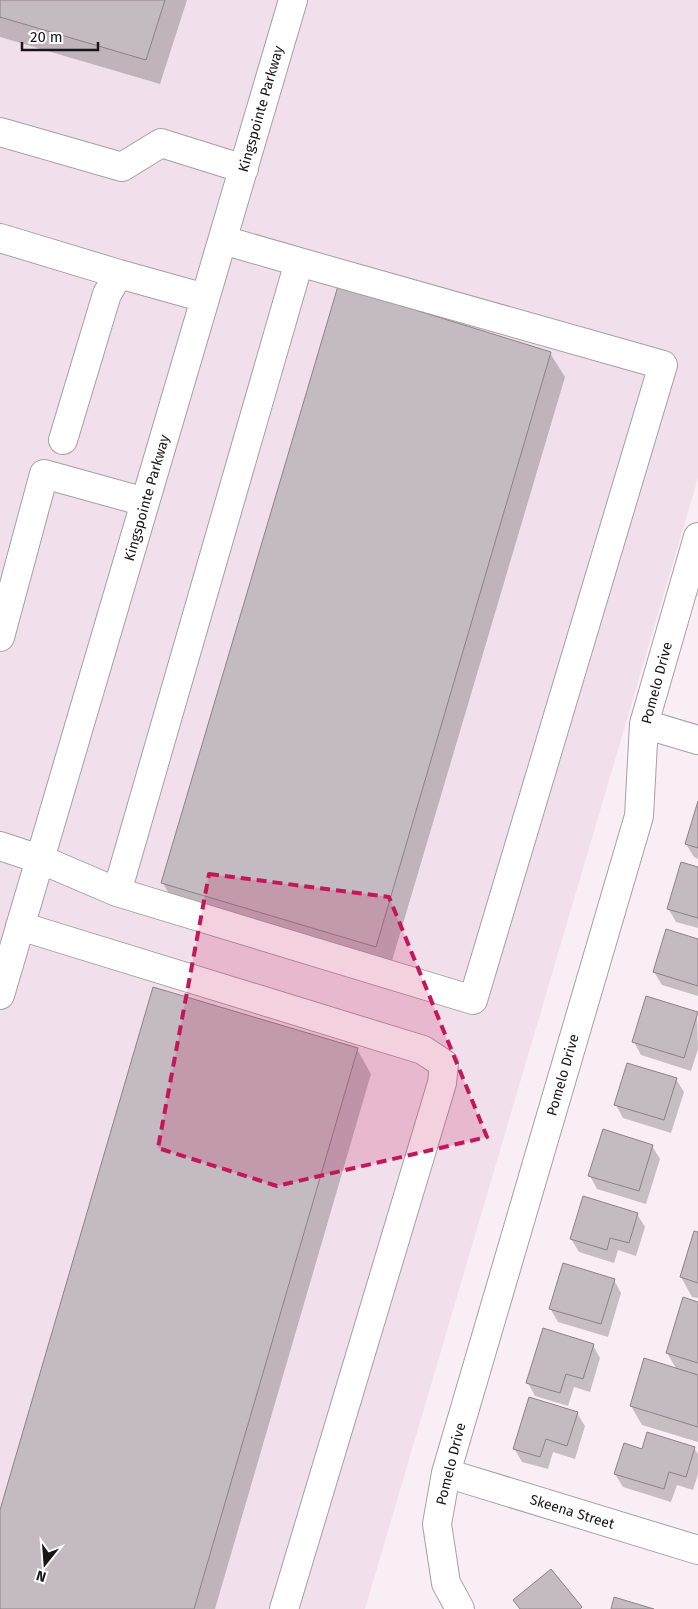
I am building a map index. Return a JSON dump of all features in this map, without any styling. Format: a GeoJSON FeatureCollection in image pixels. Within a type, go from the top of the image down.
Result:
{"type":"FeatureCollection","features":[{"type":"Feature","properties":{"kind":"street","name":"Kingspointe Parkway"},"geometry":{"type":"LineString","coordinates":[[0,995],[6,952],[20,926],[42,860],[293,0]]}},
{"type":"Feature","properties":{"kind":"street"},"geometry":{"type":"LineString","coordinates":[[0,132],[122,167],[160,143],[244,169]]}},
{"type":"Feature","properties":{"kind":"street"},"geometry":{"type":"LineString","coordinates":[[0,238],[205,298]]}},
{"type":"Feature","properties":{"kind":"street"},"geometry":{"type":"LineString","coordinates":[[0,846],[42,860],[117,892],[473,1000],[663,365],[222,240]]}},
{"type":"Feature","properties":{"kind":"street"},"geometry":{"type":"LineString","coordinates":[[117,892],[299,262]]}},
{"type":"Feature","properties":{"kind":"street"},"geometry":{"type":"LineString","coordinates":[[63,440],[108,294],[120,274]]}},
{"type":"Feature","properties":{"kind":"street"},"geometry":{"type":"LineString","coordinates":[[0,637],[44,474],[145,502]]}},
{"type":"Feature","properties":{"kind":"street","name":"Pomelo Drive"},"geometry":{"type":"LineString","coordinates":[[460,1609],[446,1583],[437,1524],[446,1473],[639,816],[644,724],[698,537]]}},
{"type":"Feature","properties":{"kind":"street"},"geometry":{"type":"LineString","coordinates":[[644,724],[698,740]]}},
{"type":"Feature","properties":{"kind":"street"},"geometry":{"type":"LineString","coordinates":[[20,926],[424,1050],[444,1064],[442,1083],[284,1609]]}},
{"type":"Feature","properties":{"kind":"street","name":"Skeena Street"},"geometry":{"type":"LineString","coordinates":[[446,1473],[698,1550]]}},
{"type":"Feature","properties":{"kind":"highlighted area"},"geometry":{"type":"Polygon","coordinates":[[[209,874],[389,897],[487,1137],[277,1186],[158,1148],[209,874]]]}},
{"type":"Feature","properties":{"kind":"shaded area"},"geometry":{"type":"Polygon","coordinates":[[[0,0],[698,0],[698,478],[365,1609],[0,1609],[0,0]]]}},
{"type":"Feature","properties":{"kind":"building"},"geometry":{"type":"Polygon","coordinates":[[[0,0],[165,0],[146,60],[0,17],[0,0]]]}},
{"type":"Feature","properties":{"kind":"building"},"geometry":{"type":"Polygon","coordinates":[[[338,286],[551,352],[376,947],[161,883],[338,286]]]}},
{"type":"Feature","properties":{"kind":"building"},"geometry":{"type":"Polygon","coordinates":[[[698,801],[698,848],[685,844],[698,801]]]}},
{"type":"Feature","properties":{"kind":"building"},"geometry":{"type":"Polygon","coordinates":[[[681,862],[698,867],[698,918],[667,909],[681,862]]]}},
{"type":"Feature","properties":{"kind":"building"},"geometry":{"type":"Polygon","coordinates":[[[666,929],[698,939],[698,986],[653,972],[666,929]]]}},
{"type":"Feature","properties":{"kind":"building"},"geometry":{"type":"Polygon","coordinates":[[[153,987],[358,1048],[194,1609],[0,1609],[0,1510],[153,987]]]}},
{"type":"Feature","properties":{"kind":"building"},"geometry":{"type":"Polygon","coordinates":[[[646,996],[698,1012],[684,1058],[632,1042],[646,996]]]}},
{"type":"Feature","properties":{"kind":"building"},"geometry":{"type":"Polygon","coordinates":[[[627,1063],[677,1078],[664,1120],[614,1105],[627,1063]]]}},
{"type":"Feature","properties":{"kind":"building"},"geometry":{"type":"Polygon","coordinates":[[[603,1129],[653,1145],[639,1191],[588,1176],[603,1129]]]}},
{"type":"Feature","properties":{"kind":"building"},"geometry":{"type":"Polygon","coordinates":[[[583,1196],[638,1213],[629,1243],[610,1238],[607,1250],[570,1239],[583,1196]]]}},
{"type":"Feature","properties":{"kind":"building"},"geometry":{"type":"Polygon","coordinates":[[[694,1231],[698,1232],[698,1283],[680,1277],[694,1231]]]}},
{"type":"Feature","properties":{"kind":"building"},"geometry":{"type":"Polygon","coordinates":[[[563,1263],[615,1279],[601,1324],[549,1309],[563,1263]]]}},
{"type":"Feature","properties":{"kind":"building"},"geometry":{"type":"Polygon","coordinates":[[[683,1297],[698,1302],[698,1363],[666,1353],[683,1297]]]}},
{"type":"Feature","properties":{"kind":"building"},"geometry":{"type":"Polygon","coordinates":[[[543,1328],[594,1344],[583,1379],[566,1374],[560,1393],[526,1383],[543,1328]]]}},
{"type":"Feature","properties":{"kind":"building"},"geometry":{"type":"Polygon","coordinates":[[[644,1358],[698,1375],[698,1427],[630,1406],[644,1358]]]}},
{"type":"Feature","properties":{"kind":"building"},"geometry":{"type":"Polygon","coordinates":[[[529,1397],[578,1412],[567,1446],[546,1439],[540,1457],[513,1449],[529,1397]]]}},
{"type":"Feature","properties":{"kind":"building"},"geometry":{"type":"Polygon","coordinates":[[[647,1432],[695,1447],[686,1477],[669,1472],[664,1489],[614,1474],[624,1443],[642,1449],[647,1432]]]}},
{"type":"Feature","properties":{"kind":"building"},"geometry":{"type":"Polygon","coordinates":[[[551,1569],[582,1607],[580,1609],[520,1609],[513,1600],[551,1569]]]}},
{"type":"Feature","properties":{"kind":"building"},"geometry":{"type":"Polygon","coordinates":[[[614,1597],[654,1609],[611,1609],[614,1597]]]}}]}
